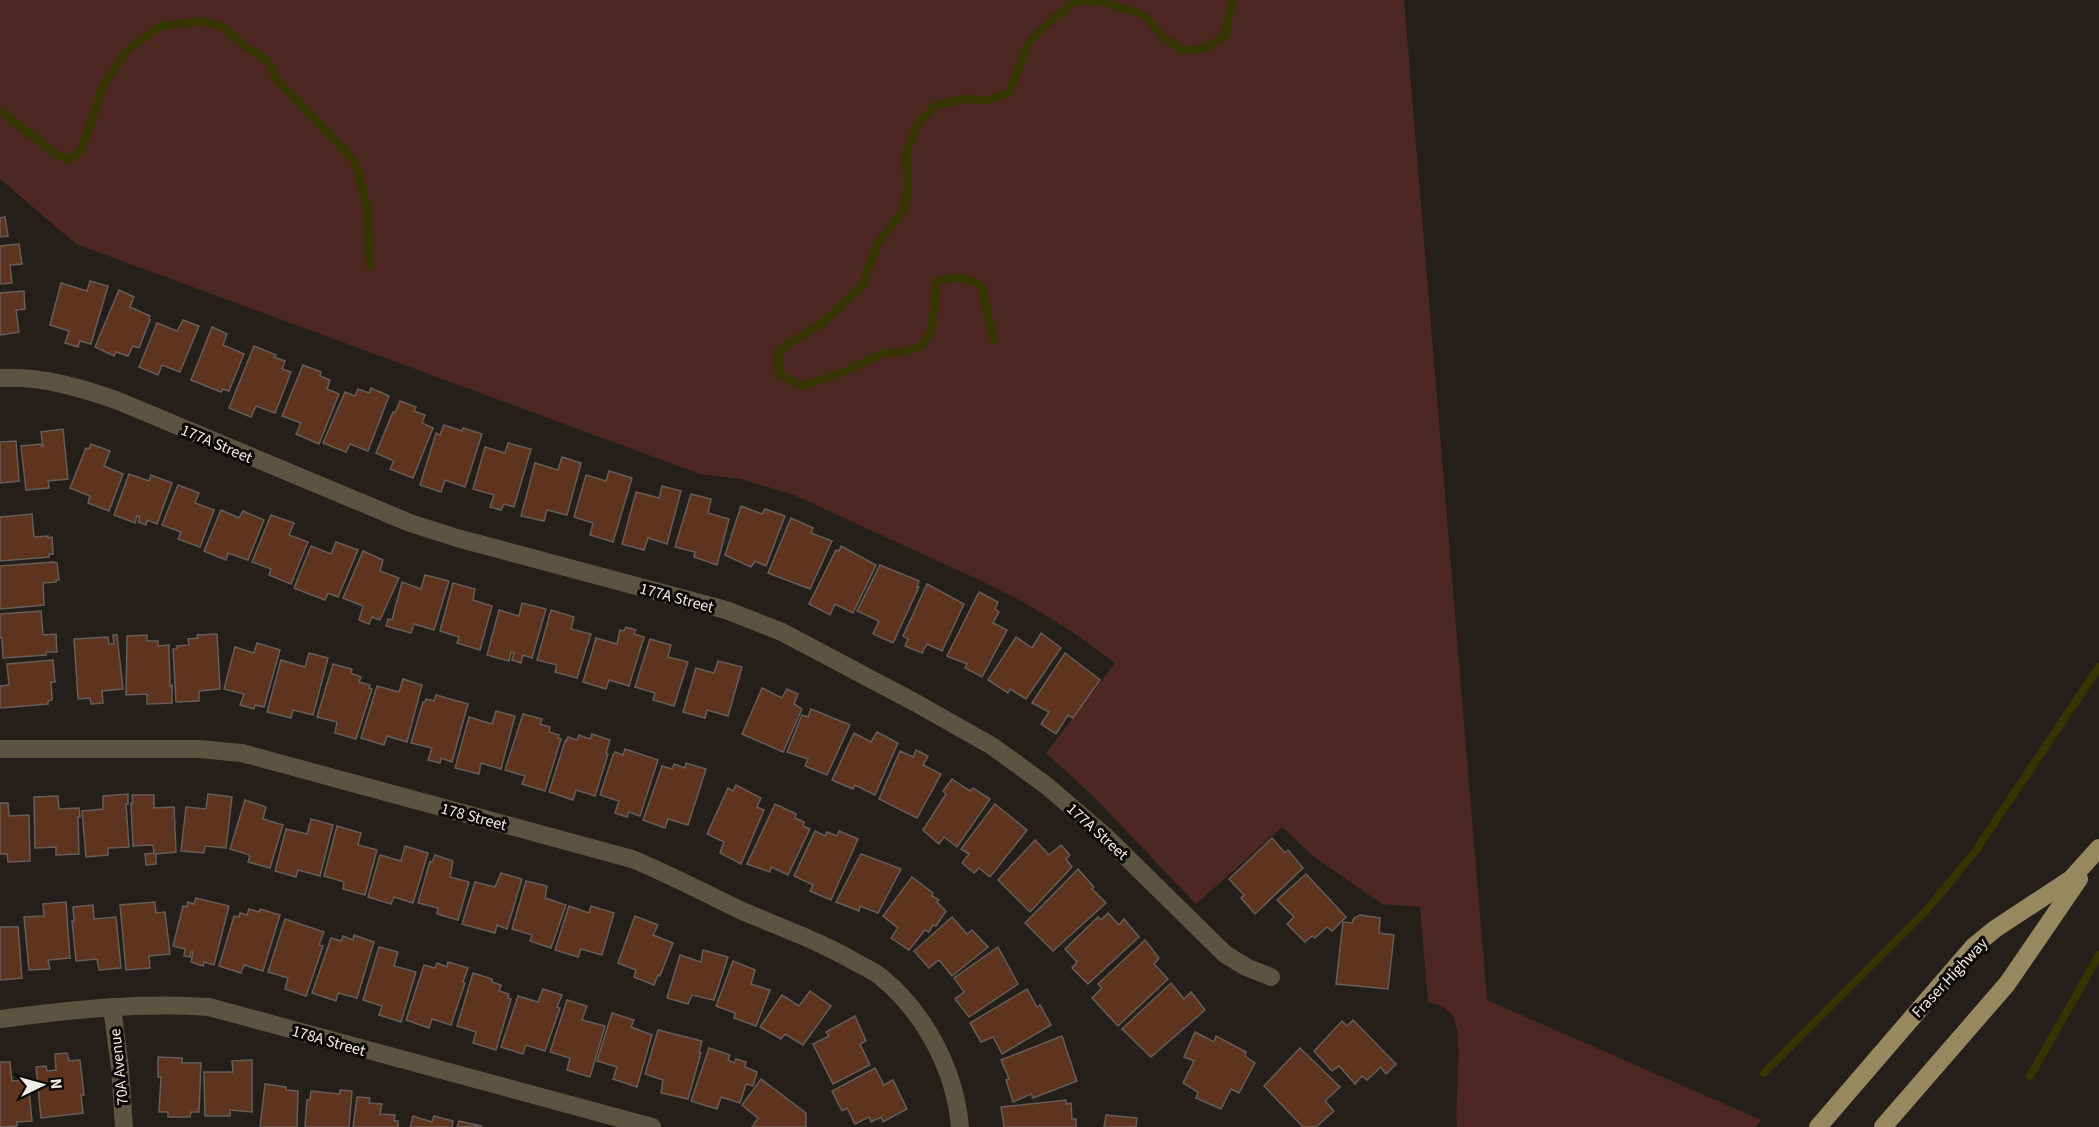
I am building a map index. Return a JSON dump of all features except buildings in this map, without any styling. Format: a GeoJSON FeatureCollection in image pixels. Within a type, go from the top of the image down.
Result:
{"type":"FeatureCollection","features":[{"type":"Feature","properties":{"kind":"main road","name":"Fraser Highway"},"geometry":{"type":"LineString","coordinates":[[1818,1127],[1973,947],[1995,929],[2071,879],[2099,849]]}},
{"type":"Feature","properties":{"kind":"main road","name":"Fraser Highway"},"geometry":{"type":"LineString","coordinates":[[1883,1127],[2007,984],[2099,849]]}},
{"type":"Feature","properties":{"kind":"street","name":"177A Street"},"geometry":{"type":"LineString","coordinates":[[0,378],[41,379],[73,386],[116,400],[410,523],[457,538],[726,610],[782,632],[992,746],[1047,786],[1105,836],[1225,954],[1246,967],[1271,977]]}},
{"type":"Feature","properties":{"kind":"street","name":"178 Street"},"geometry":{"type":"LineString","coordinates":[[0,749],[199,749],[242,753],[632,859],[656,868],[738,909],[842,954],[880,976],[911,1008],[939,1052],[953,1086],[960,1127]]}},
{"type":"Feature","properties":{"kind":"street","name":"178A Street"},"geometry":{"type":"LineString","coordinates":[[0,1019],[76,1009],[165,1004],[209,1007],[652,1127]]}},
{"type":"Feature","properties":{"kind":"street","name":"70A Avenue"},"geometry":{"type":"LineString","coordinates":[[112,1007],[120,1068],[124,1127]]}},
{"type":"Feature","properties":{"kind":"shaded area"},"geometry":{"type":"Polygon","coordinates":[[[0,0],[1404,0],[1487,1000],[1761,1120],[1755,1127],[1457,1127],[1459,1051],[1456,1024],[1447,1010],[1428,1002],[1420,907],[1382,904],[1313,856],[1282,827],[1196,904],[1095,798],[1046,753],[1115,663],[1071,631],[1025,603],[794,495],[741,479],[700,474],[76,244],[0,179],[0,0]]]}},
{"type":"Feature","properties":{"kind":"waterway"},"geometry":{"type":"LineString","coordinates":[[994,340],[981,285],[959,277],[936,281],[932,329],[922,346],[904,352],[884,353],[844,372],[801,386],[779,374],[778,351],[821,324],[862,286],[877,244],[903,211],[908,191],[906,153],[918,123],[936,105],[965,99],[990,100],[1009,93],[1029,42],[1076,1],[1103,2],[1144,15],[1162,36],[1183,51],[1205,48],[1225,36],[1231,0]]}},
{"type":"Feature","properties":{"kind":"waterway"},"geometry":{"type":"LineString","coordinates":[[0,111],[56,154],[69,160],[81,150],[104,84],[129,48],[162,26],[200,21],[223,27],[268,61],[276,78],[355,162],[368,211],[370,266]]}},
{"type":"Feature","properties":{"kind":"waterway"},"geometry":{"type":"LineString","coordinates":[[1764,1073],[1925,912],[1974,853],[2099,667]]}},
{"type":"Feature","properties":{"kind":"waterway"},"geometry":{"type":"LineString","coordinates":[[2030,1076],[2099,955]]}}]}
